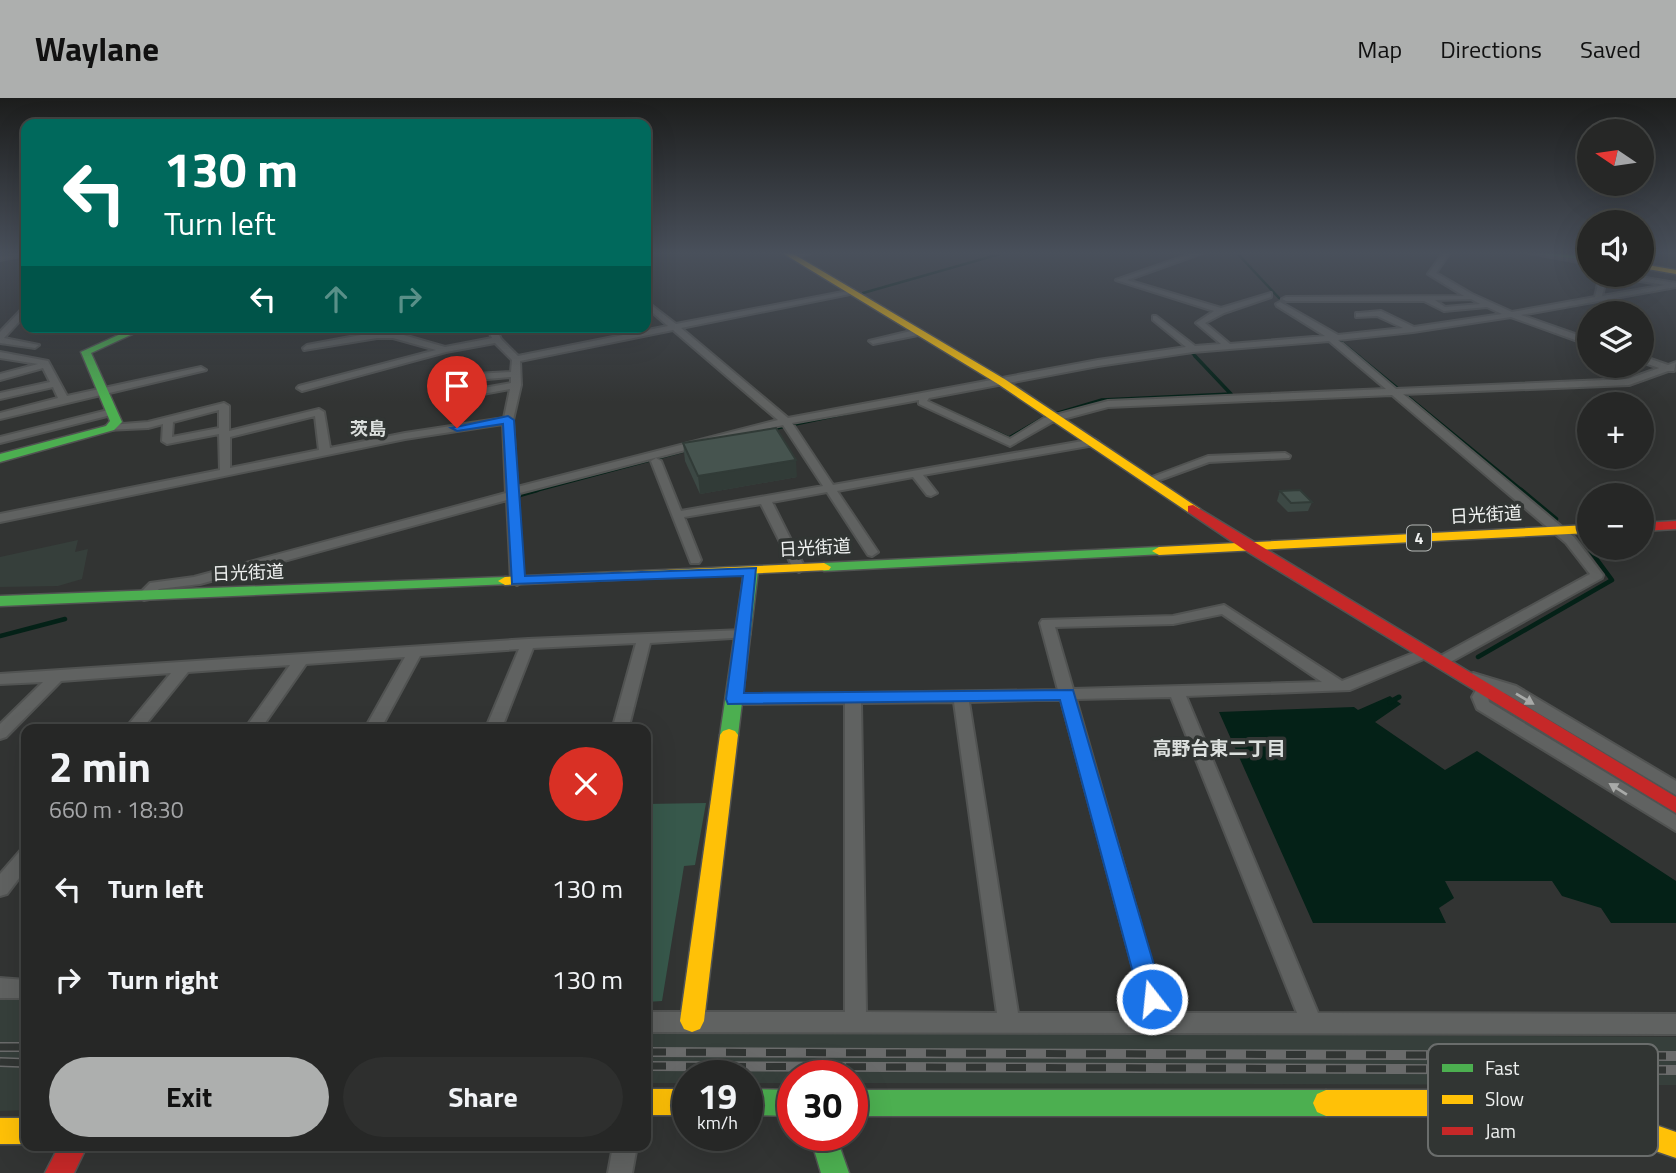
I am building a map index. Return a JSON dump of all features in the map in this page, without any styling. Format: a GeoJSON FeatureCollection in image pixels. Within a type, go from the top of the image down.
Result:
{"type":"FeatureCollection","features":[{"type":"Feature","properties":{"kind":"main road"},"geometry":{"type":"LineString","coordinates":[[867,302],[1002,382],[1248,547],[1676,806]]}},
{"type":"Feature","properties":{"kind":"main road"},"geometry":{"type":"LineString","coordinates":[[0,458],[111,420],[104,392],[86,352],[130,333]]}},
{"type":"Feature","properties":{"kind":"main road"},"geometry":{"type":"LineString","coordinates":[[1654,526],[1676,525]]}},
{"type":"Feature","properties":{"kind":"main road","name":"日光街道"},"geometry":{"type":"LineString","coordinates":[[0,601],[751,571],[1577,529]]}},
{"type":"Feature","properties":{"kind":"main road"},"geometry":{"type":"LineString","coordinates":[[692,1021],[751,571]]}},
{"type":"Feature","properties":{"kind":"main road"},"geometry":{"type":"LineString","coordinates":[[651,1102],[672,1102]]}},
{"type":"Feature","properties":{"kind":"main road"},"geometry":{"type":"LineString","coordinates":[[868,1102],[1428,1103]]}},
{"type":"Feature","properties":{"kind":"main road"},"geometry":{"type":"LineString","coordinates":[[0,1132],[21,1131]]}},
{"type":"Feature","properties":{"kind":"main road"},"geometry":{"type":"LineString","coordinates":[[1658,1139],[1676,1145]]}},
{"type":"Feature","properties":{"kind":"main road"},"geometry":{"type":"LineString","coordinates":[[59,1173],[71,1151]]}},
{"type":"Feature","properties":{"kind":"main road"},"geometry":{"type":"LineString","coordinates":[[828,1151],[835,1173]]}},
{"type":"Feature","properties":{"kind":"street"},"geometry":{"type":"LineString","coordinates":[[651,333],[801,302]]}},
{"type":"Feature","properties":{"kind":"street"},"geometry":{"type":"LineString","coordinates":[[1192,302],[1221,311]]}},
{"type":"Feature","properties":{"kind":"street"},"geometry":{"type":"LineString","coordinates":[[1228,346],[1200,323],[1221,311],[1247,302]]}},
{"type":"Feature","properties":{"kind":"street"},"geometry":{"type":"LineString","coordinates":[[1285,302],[1332,337],[1559,530],[1597,575],[1440,662]]}},
{"type":"Feature","properties":{"kind":"street"},"geometry":{"type":"LineString","coordinates":[[1433,302],[1444,309],[1488,306]]}},
{"type":"Feature","properties":{"kind":"street"},"geometry":{"type":"LineString","coordinates":[[1478,302],[1577,338]]}},
{"type":"Feature","properties":{"kind":"street"},"geometry":{"type":"LineString","coordinates":[[144,596],[155,586],[195,581],[786,422],[1193,349],[1413,330],[1580,302]]}},
{"type":"Feature","properties":{"kind":"street"},"geometry":{"type":"LineString","coordinates":[[651,307],[786,422],[872,552]]}},
{"type":"Feature","properties":{"kind":"street"},"geometry":{"type":"LineString","coordinates":[[1359,315],[1378,313],[1413,330]]}},
{"type":"Feature","properties":{"kind":"street"},"geometry":{"type":"LineString","coordinates":[[0,338],[21,315]]}},
{"type":"Feature","properties":{"kind":"street"},"geometry":{"type":"LineString","coordinates":[[1156,318],[1193,349]]}},
{"type":"Feature","properties":{"kind":"street"},"geometry":{"type":"LineString","coordinates":[[873,341],[915,332]]}},
{"type":"Feature","properties":{"kind":"street"},"geometry":{"type":"LineString","coordinates":[[494,333],[516,359],[516,379],[508,420],[515,493],[517,580]]}},
{"type":"Feature","properties":{"kind":"street"},"geometry":{"type":"LineString","coordinates":[[516,359],[649,333]]}},
{"type":"Feature","properties":{"kind":"street"},"geometry":{"type":"LineString","coordinates":[[307,348],[358,337],[393,335],[445,350]]}},
{"type":"Feature","properties":{"kind":"street"},"geometry":{"type":"LineString","coordinates":[[0,338],[35,345]]}},
{"type":"Feature","properties":{"kind":"street"},"geometry":{"type":"LineString","coordinates":[[302,388],[445,350],[497,340]]}},
{"type":"Feature","properties":{"kind":"street"},"geometry":{"type":"LineString","coordinates":[[2,356],[46,365]]}},
{"type":"Feature","properties":{"kind":"street"},"geometry":{"type":"LineString","coordinates":[[1654,362],[1674,368]]}},
{"type":"Feature","properties":{"kind":"street"},"geometry":{"type":"LineString","coordinates":[[46,365],[64,400]]}},
{"type":"Feature","properties":{"kind":"street"},"geometry":{"type":"LineString","coordinates":[[0,377],[46,365]]}},
{"type":"Feature","properties":{"kind":"street"},"geometry":{"type":"LineString","coordinates":[[926,395],[922,402],[1010,443],[1056,417],[1108,404],[1629,382],[1674,368]]}},
{"type":"Feature","properties":{"kind":"street"},"geometry":{"type":"LineString","coordinates":[[0,416],[201,370]]}},
{"type":"Feature","properties":{"kind":"street"},"geometry":{"type":"LineString","coordinates":[[476,377],[516,379]]}},
{"type":"Feature","properties":{"kind":"street"},"geometry":{"type":"LineString","coordinates":[[461,395],[516,379]]}},
{"type":"Feature","properties":{"kind":"street"},"geometry":{"type":"LineString","coordinates":[[0,396],[55,384]]}},
{"type":"Feature","properties":{"kind":"street"},"geometry":{"type":"LineString","coordinates":[[2,440],[111,420],[168,420],[224,407],[225,472]]}},
{"type":"Feature","properties":{"kind":"street"},"geometry":{"type":"LineString","coordinates":[[168,420],[167,441],[224,433],[319,412],[325,452]]}},
{"type":"Feature","properties":{"kind":"street"},"geometry":{"type":"LineString","coordinates":[[0,518],[325,452],[508,420]]}},
{"type":"Feature","properties":{"kind":"street"},"geometry":{"type":"LineString","coordinates":[[677,515],[1094,443]]}},
{"type":"Feature","properties":{"kind":"street"},"geometry":{"type":"LineString","coordinates":[[1150,480],[1208,459],[1285,456]]}},
{"type":"Feature","properties":{"kind":"street"},"geometry":{"type":"LineString","coordinates":[[656,461],[695,560]]}},
{"type":"Feature","properties":{"kind":"street"},"geometry":{"type":"LineString","coordinates":[[915,474],[931,493]]}},
{"type":"Feature","properties":{"kind":"street"},"geometry":{"type":"LineString","coordinates":[[765,500],[799,568]]}},
{"type":"Feature","properties":{"kind":"street"},"geometry":{"type":"LineString","coordinates":[[1159,1024],[1047,623],[1173,620],[1224,609],[1339,686]]}},
{"type":"Feature","properties":{"kind":"street"},"geometry":{"type":"LineString","coordinates":[[0,679],[743,634]]}},
{"type":"Feature","properties":{"kind":"street"},"geometry":{"type":"LineString","coordinates":[[622,724],[644,639]]}},
{"type":"Feature","properties":{"kind":"street"},"geometry":{"type":"LineString","coordinates":[[495,724],[528,645]]}},
{"type":"Feature","properties":{"kind":"street"},"geometry":{"type":"LineString","coordinates":[[375,724],[415,652]]}},
{"type":"Feature","properties":{"kind":"street"},"geometry":{"type":"LineString","coordinates":[[734,699],[961,697],[1339,686],[1350,685],[1426,653]]}},
{"type":"Feature","properties":{"kind":"street"},"geometry":{"type":"LineString","coordinates":[[256,724],[301,660]]}},
{"type":"Feature","properties":{"kind":"street"},"geometry":{"type":"LineString","coordinates":[[137,724],[184,667]]}},
{"type":"Feature","properties":{"kind":"street"},"geometry":{"type":"LineString","coordinates":[[1462,675],[1511,690],[1676,789]]}},
{"type":"Feature","properties":{"kind":"street"},"geometry":{"type":"LineString","coordinates":[[0,733],[57,676]]}},
{"type":"Feature","properties":{"kind":"street"},"geometry":{"type":"LineString","coordinates":[[1483,689],[1480,697],[1482,705],[1676,824]]}},
{"type":"Feature","properties":{"kind":"street"},"geometry":{"type":"LineString","coordinates":[[1177,692],[1312,1024]]}},
{"type":"Feature","properties":{"kind":"street"},"geometry":{"type":"LineString","coordinates":[[961,697],[1009,1024]]}},
{"type":"Feature","properties":{"kind":"street"},"geometry":{"type":"LineString","coordinates":[[853,699],[856,1022]]}},
{"type":"Feature","properties":{"kind":"street"},"geometry":{"type":"LineString","coordinates":[[0,888],[21,862]]}},
{"type":"Feature","properties":{"kind":"street"},"geometry":{"type":"LineString","coordinates":[[0,988],[21,989]]}},
{"type":"Feature","properties":{"kind":"street"},"geometry":{"type":"LineString","coordinates":[[651,1022],[1676,1024]]}},
{"type":"Feature","properties":{"kind":"street"},"geometry":{"type":"LineString","coordinates":[[620,1173],[624,1151]]}},
{"type":"Feature","properties":{"kind":"shaded area"},"geometry":{"type":"Polygon","coordinates":[[[78,540],[75,552],[88,549],[82,579],[58,586],[0,587],[0,557],[78,540]]]}},
{"type":"Feature","properties":{"kind":"shaded area"},"geometry":{"type":"Polygon","coordinates":[[[1390,696],[1401,704],[1375,722],[1445,770],[1477,751],[1676,881],[1676,923],[1611,923],[1601,908],[1562,896],[1552,881],[1445,881],[1454,898],[1439,908],[1446,923],[1313,923],[1219,712],[1354,707],[1358,710],[1390,696]]]}},
{"type":"Feature","properties":{"kind":"shaded area"},"geometry":{"type":"Polygon","coordinates":[[[706,803],[695,865],[684,866],[662,1001],[651,1002],[651,804],[706,803]]]}},
{"type":"Feature","properties":{"kind":"shaded area"},"geometry":{"type":"Polygon","coordinates":[[[0,998],[21,999],[21,1110],[0,1111],[0,998]]]}},
{"type":"Feature","properties":{"kind":"shaded area"},"geometry":{"type":"Polygon","coordinates":[[[747,1031],[1676,1037],[1676,1085],[1658,1085],[1658,1044],[1428,1044],[1428,1084],[868,1083],[868,1060],[777,1060],[777,1083],[763,1083],[763,1060],[672,1060],[672,1083],[651,1083],[651,1033],[747,1031]]]}},
{"type":"Feature","properties":{"kind":"building"},"geometry":{"type":"Polygon","coordinates":[[[776,428],[796,460],[698,476],[683,443],[776,428]]]}},
{"type":"Feature","properties":{"kind":"building"},"geometry":{"type":"Polygon","coordinates":[[[1300,490],[1312,502],[1291,503],[1280,491],[1300,490]]]}},
{"type":"Feature","properties":{"kind":"waterway"},"geometry":{"type":"LineString","coordinates":[[1338,339],[1360,357]]}},
{"type":"Feature","properties":{"kind":"waterway"},"geometry":{"type":"LineString","coordinates":[[1195,356],[1192,353],[1202,351]]}},
{"type":"Feature","properties":{"kind":"waterway"},"geometry":{"type":"LineString","coordinates":[[924,400],[1009,438],[1045,417],[1102,400],[1231,394],[1195,356]]}},
{"type":"Feature","properties":{"kind":"waterway"},"geometry":{"type":"LineString","coordinates":[[1358,356],[1524,492]]}},
{"type":"Feature","properties":{"kind":"waterway"},"geometry":{"type":"LineString","coordinates":[[767,430],[847,413]]}},
{"type":"Feature","properties":{"kind":"waterway"},"geometry":{"type":"LineString","coordinates":[[530,492],[687,450]]}},
{"type":"Feature","properties":{"kind":"waterway"},"geometry":{"type":"LineString","coordinates":[[530,492],[537,490]]}},
{"type":"Feature","properties":{"kind":"waterway"},"geometry":{"type":"LineString","coordinates":[[1521,490],[1556,519]]}},
{"type":"Feature","properties":{"kind":"waterway"},"geometry":{"type":"LineString","coordinates":[[516,496],[530,492]]}},
{"type":"Feature","properties":{"kind":"waterway"},"geometry":{"type":"LineString","coordinates":[[1478,657],[1612,580],[1597,560]]}},
{"type":"Feature","properties":{"kind":"waterway"},"geometry":{"type":"LineString","coordinates":[[0,636],[65,619]]}},
{"type":"Feature","properties":{"kind":"waterway"},"geometry":{"type":"LineString","coordinates":[[1390,702],[1399,697]]}},
{"type":"Feature","properties":{"kind":"railway"},"geometry":{"type":"LineString","coordinates":[[0,1047],[21,1047]]}},
{"type":"Feature","properties":{"kind":"railway"},"geometry":{"type":"LineString","coordinates":[[651,1052],[1428,1055]]}},
{"type":"Feature","properties":{"kind":"railway"},"geometry":{"type":"LineString","coordinates":[[1658,1056],[1676,1056]]}},
{"type":"Feature","properties":{"kind":"railway"},"geometry":{"type":"LineString","coordinates":[[0,1062],[21,1063]]}},
{"type":"Feature","properties":{"kind":"railway"},"geometry":{"type":"LineString","coordinates":[[651,1066],[1428,1069]]}},
{"type":"Feature","properties":{"kind":"railway"},"geometry":{"type":"LineString","coordinates":[[1658,1070],[1676,1070]]}},
{"type":"Feature","properties":{"kind":"traffic: fast"},"geometry":{"type":"LineString","coordinates":[[0,458],[110,428],[116,422],[86,352],[130,333]]}},
{"type":"Feature","properties":{"kind":"traffic: fast"},"geometry":{"type":"LineString","coordinates":[[824,567],[1159,551]]}},
{"type":"Feature","properties":{"kind":"traffic: fast"},"geometry":{"type":"LineString","coordinates":[[729,735],[751,571]]}},
{"type":"Feature","properties":{"kind":"traffic: fast"},"geometry":{"type":"LineString","coordinates":[[0,601],[505,581]]}},
{"type":"Feature","properties":{"kind":"traffic: fast"},"geometry":{"type":"LineString","coordinates":[[763,1102],[777,1103]]}},
{"type":"Feature","properties":{"kind":"traffic: fast"},"geometry":{"type":"LineString","coordinates":[[868,1103],[1326,1103]]}},
{"type":"Feature","properties":{"kind":"traffic: fast"},"geometry":{"type":"LineString","coordinates":[[828,1151],[835,1173]]}},
{"type":"Feature","properties":{"kind":"traffic: slow"},"geometry":{"type":"LineString","coordinates":[[869,302],[1002,382],[1193,509]]}},
{"type":"Feature","properties":{"kind":"traffic: slow"},"geometry":{"type":"LineString","coordinates":[[1159,551],[1577,530]]}},
{"type":"Feature","properties":{"kind":"traffic: slow"},"geometry":{"type":"LineString","coordinates":[[505,581],[824,567]]}},
{"type":"Feature","properties":{"kind":"traffic: slow"},"geometry":{"type":"LineString","coordinates":[[692,1021],[729,735]]}},
{"type":"Feature","properties":{"kind":"traffic: slow"},"geometry":{"type":"LineString","coordinates":[[651,1102],[672,1102]]}},
{"type":"Feature","properties":{"kind":"traffic: slow"},"geometry":{"type":"LineString","coordinates":[[1326,1103],[1428,1103]]}},
{"type":"Feature","properties":{"kind":"traffic: slow"},"geometry":{"type":"LineString","coordinates":[[0,1131],[21,1131]]}},
{"type":"Feature","properties":{"kind":"traffic: slow"},"geometry":{"type":"LineString","coordinates":[[1658,1139],[1676,1145]]}},
{"type":"Feature","properties":{"kind":"traffic: jam"},"geometry":{"type":"LineString","coordinates":[[1193,509],[1248,546],[1676,806]]}},
{"type":"Feature","properties":{"kind":"traffic: jam"},"geometry":{"type":"LineString","coordinates":[[1654,526],[1676,525]]}},
{"type":"Feature","properties":{"kind":"traffic: jam"},"geometry":{"type":"LineString","coordinates":[[59,1173],[71,1151]]}},
{"type":"Feature","properties":{"kind":"district","name":"茨島"},"geometry":{"type":"Point","coordinates":[368,429]}},
{"type":"Feature","properties":{"kind":"district","name":"高野台東二丁目"},"geometry":{"type":"Point","coordinates":[1219,748]}},
{"type":"Feature","properties":{"kind":"route"},"geometry":{"type":"LineString","coordinates":[[457,428],[508,420],[517,580],[751,571],[734,699],[1067,694],[1152,999]]}}]}
